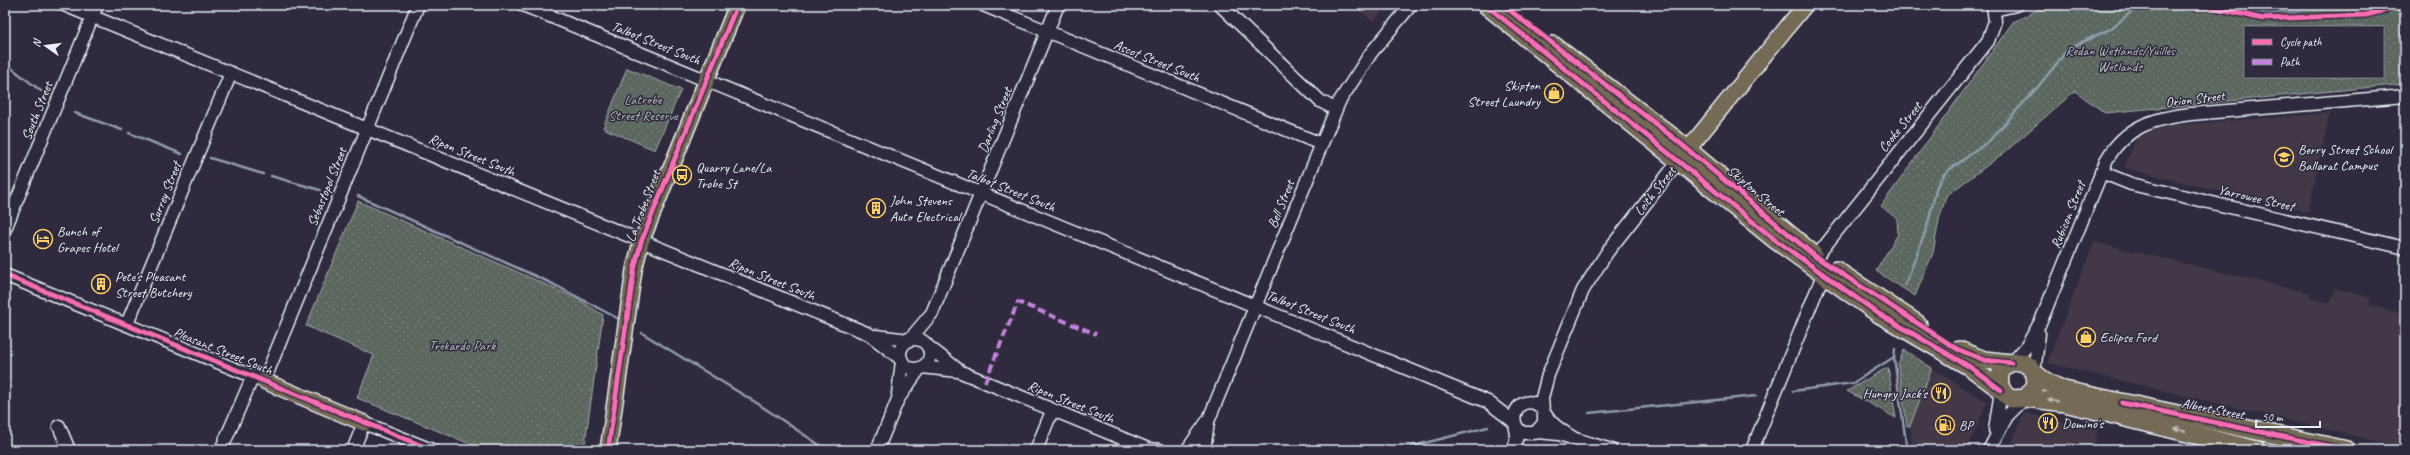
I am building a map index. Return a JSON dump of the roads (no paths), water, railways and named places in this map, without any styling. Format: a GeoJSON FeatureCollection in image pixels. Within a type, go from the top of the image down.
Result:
{"type":"FeatureCollection","features":[{"type":"Feature","properties":{"kind":"highway","name":"Skipton Street"},"geometry":{"type":"LineString","coordinates":[[1486,5],[1816,257],[1957,348],[1984,360],[2012,363]]}},
{"type":"Feature","properties":{"kind":"highway","name":"Skipton Street"},"geometry":{"type":"LineString","coordinates":[[1503,5],[1823,275],[1879,314],[1970,367],[2001,390]]}},
{"type":"Feature","properties":{"kind":"highway"},"geometry":{"type":"LineString","coordinates":[[2012,363],[2023,363],[2034,373],[2036,385],[2025,398],[2012,399],[2001,390],[2000,374],[2012,363]]}},
{"type":"Feature","properties":{"kind":"highway","name":"Albert Street"},"geometry":{"type":"LineString","coordinates":[[2034,373],[2050,384],[2064,390],[2347,450]]}},
{"type":"Feature","properties":{"kind":"highway","name":"Albert Street"},"geometry":{"type":"LineString","coordinates":[[2025,398],[2060,402],[2217,445],[2257,450]]}},
{"type":"Feature","properties":{"kind":"main road","name":"La Trobe Street"},"geometry":{"type":"LineString","coordinates":[[608,450],[633,278],[641,242],[737,5]]}},
{"type":"Feature","properties":{"kind":"main road","name":"Leith Street"},"geometry":{"type":"LineString","coordinates":[[1683,156],[1805,5]]}},
{"type":"Feature","properties":{"kind":"main road","name":"Pleasant Street South"},"geometry":{"type":"LineString","coordinates":[[258,378],[364,422]]}},
{"type":"Feature","properties":{"kind":"street","name":"Ripon Street South"},"geometry":{"type":"LineString","coordinates":[[64,5],[94,11],[231,73],[869,334],[909,340]]}},
{"type":"Feature","properties":{"kind":"street","name":"Sebastopol Street"},"geometry":{"type":"LineString","coordinates":[[221,450],[258,378],[367,129],[418,5]]}},
{"type":"Feature","properties":{"kind":"street","name":"Talbot Street South"},"geometry":{"type":"LineString","coordinates":[[523,5],[1488,402],[1511,405],[1523,404]]}},
{"type":"Feature","properties":{"kind":"street","name":"Ascot Street South"},"geometry":{"type":"LineString","coordinates":[[983,5],[1321,144]]}},
{"type":"Feature","properties":{"kind":"street","name":"Darling Street"},"geometry":{"type":"LineString","coordinates":[[929,347],[932,313],[1058,5]]}},
{"type":"Feature","properties":{"kind":"street"},"geometry":{"type":"LineString","coordinates":[[1220,5],[1320,101],[1335,109]]}},
{"type":"Feature","properties":{"kind":"street"},"geometry":{"type":"LineString","coordinates":[[1994,8],[2016,5]]}},
{"type":"Feature","properties":{"kind":"street","name":"Bell Street"},"geometry":{"type":"LineString","coordinates":[[1187,450],[1209,419],[1335,109],[1350,82],[1408,8]]}},
{"type":"Feature","properties":{"kind":"street","name":"Cooke Street"},"geometry":{"type":"LineString","coordinates":[[1816,257],[1988,41],[1994,28],[1994,8]]}},
{"type":"Feature","properties":{"kind":"street","name":"South Street"},"geometry":{"type":"LineString","coordinates":[[5,229],[94,11]]}},
{"type":"Feature","properties":{"kind":"street","name":"Surrey Street"},"geometry":{"type":"LineString","coordinates":[[127,324],[231,73]]}},
{"type":"Feature","properties":{"kind":"street","name":"Orion Street"},"geometry":{"type":"LineString","coordinates":[[2134,128],[2162,118],[2191,114],[2405,96]]}},
{"type":"Feature","properties":{"kind":"street","name":"Rubicon Street"},"geometry":{"type":"LineString","coordinates":[[2012,363],[2027,346],[2041,321],[2101,172],[2118,143],[2134,128]]}},
{"type":"Feature","properties":{"kind":"street","name":"Leith Street"},"geometry":{"type":"LineString","coordinates":[[1544,412],[1543,394],[1548,375],[1572,314],[1593,273],[1683,156]]}},
{"type":"Feature","properties":{"kind":"street","name":"Yarrowee Street"},"geometry":{"type":"LineString","coordinates":[[2101,172],[2131,184],[2405,248]]}},
{"type":"Feature","properties":{"kind":"street","name":"Pleasant Street South"},"geometry":{"type":"LineString","coordinates":[[5,275],[258,378]]}},
{"type":"Feature","properties":{"kind":"street"},"geometry":{"type":"LineString","coordinates":[[1752,450],[1823,275]]}},
{"type":"Feature","properties":{"kind":"street","name":"Darling Street"},"geometry":{"type":"LineString","coordinates":[[909,340],[932,313]]}},
{"type":"Feature","properties":{"kind":"street","name":"Rubicon Street"},"geometry":{"type":"LineString","coordinates":[[2034,373],[2035,352],[2041,321]]}},
{"type":"Feature","properties":{"kind":"street","name":"Ripon Street South"},"geometry":{"type":"LineString","coordinates":[[869,334],[902,360]]}},
{"type":"Feature","properties":{"kind":"street"},"geometry":{"type":"LineString","coordinates":[[877,450],[898,399],[929,359],[929,347],[920,339],[909,340],[902,348],[898,399]]}},
{"type":"Feature","properties":{"kind":"street","name":"Ripon Street South"},"geometry":{"type":"LineString","coordinates":[[929,347],[961,372],[1052,411],[1153,450]]}},
{"type":"Feature","properties":{"kind":"street"},"geometry":{"type":"LineString","coordinates":[[902,360],[910,368],[921,368]]}},
{"type":"Feature","properties":{"kind":"street","name":"Ripon Street South"},"geometry":{"type":"LineString","coordinates":[[921,368],[961,372]]}},
{"type":"Feature","properties":{"kind":"street","name":"Leith Street"},"geometry":{"type":"LineString","coordinates":[[1523,404],[1537,391],[1548,375]]}},
{"type":"Feature","properties":{"kind":"street"},"geometry":{"type":"LineString","coordinates":[[1991,444],[2001,390]]}},
{"type":"Feature","properties":{"kind":"street"},"geometry":{"type":"LineString","coordinates":[[1991,444],[2007,416],[2025,398]]}},
{"type":"Feature","properties":{"kind":"street","name":"Talbot Street South"},"geometry":{"type":"LineString","coordinates":[[1488,402],[1515,423]]}},
{"type":"Feature","properties":{"kind":"street"},"geometry":{"type":"LineString","coordinates":[[1514,450],[1517,435],[1515,413],[1523,404],[1535,404],[1555,425],[1573,438]]}},
{"type":"Feature","properties":{"kind":"street"},"geometry":{"type":"LineString","coordinates":[[1036,450],[1052,411]]}},
{"type":"Feature","properties":{"kind":"street"},"geometry":{"type":"LineString","coordinates":[[1520,450],[1544,423],[1544,412]]}},
{"type":"Feature","properties":{"kind":"street","name":"Bell Street"},"geometry":{"type":"LineString","coordinates":[[1204,450],[1209,419]]}},
{"type":"Feature","properties":{"kind":"street"},"geometry":{"type":"LineString","coordinates":[[353,450],[364,422]]}},
{"type":"Feature","properties":{"kind":"street","name":"Pleasant Street South"},"geometry":{"type":"LineString","coordinates":[[364,422],[432,450]]}},
{"type":"Feature","properties":{"kind":"street"},"geometry":{"type":"LineString","coordinates":[[1515,423],[1523,433],[1536,432],[1559,434],[1611,450]]}},
{"type":"Feature","properties":{"kind":"street"},"geometry":{"type":"LineString","coordinates":[[59,426],[69,450]]}},
{"type":"Feature","properties":{"kind":"water"},"geometry":{"type":"Polygon","coordinates":[[[2227,5],[2307,5],[2296,13],[2282,12],[2263,16],[2227,5]]]}},
{"type":"Feature","properties":{"kind":"waterway"},"geometry":{"type":"LineString","coordinates":[[1905,285],[1927,227],[1937,186],[1945,173],[1989,141],[2037,88],[2069,48],[2110,29],[2139,6],[2143,5]]}},
{"type":"Feature","properties":{"kind":"waterway"},"geometry":{"type":"LineString","coordinates":[[5,63],[41,91]]}},
{"type":"Feature","properties":{"kind":"waterway"},"geometry":{"type":"LineString","coordinates":[[75,113],[122,130]]}},
{"type":"Feature","properties":{"kind":"waterway"},"geometry":{"type":"LineString","coordinates":[[129,133],[182,154]]}},
{"type":"Feature","properties":{"kind":"waterway"},"geometry":{"type":"LineString","coordinates":[[210,158],[263,174]]}},
{"type":"Feature","properties":{"kind":"waterway"},"geometry":{"type":"LineString","coordinates":[[271,176],[320,190]]}},
{"type":"Feature","properties":{"kind":"waterway"},"geometry":{"type":"LineString","coordinates":[[358,196],[553,284],[617,318]]}},
{"type":"Feature","properties":{"kind":"waterway"},"geometry":{"type":"LineString","coordinates":[[642,333],[755,402],[827,450]]}},
{"type":"Feature","properties":{"kind":"waterway"},"geometry":{"type":"LineString","coordinates":[[1793,391],[1853,383],[1894,357],[1895,349]]}},
{"type":"Feature","properties":{"kind":"waterway"},"geometry":{"type":"LineString","coordinates":[[1894,357],[1907,450]]}},
{"type":"Feature","properties":{"kind":"waterway"},"geometry":{"type":"LineString","coordinates":[[1589,413],[1756,396]]}},
{"type":"Feature","properties":{"kind":"waterway"},"geometry":{"type":"LineString","coordinates":[[1397,450],[1488,427]]}},
{"type":"Feature","properties":{"kind":"place","name":"Skipton Street Laundry"},"geometry":{"type":"Point","coordinates":[1554,93]}},
{"type":"Feature","properties":{"kind":"place","name":"Berry Street School Ballarat Campus"},"geometry":{"type":"Point","coordinates":[2284,157]}},
{"type":"Feature","properties":{"kind":"place","name":"Quarry Lane/La Trobe St"},"geometry":{"type":"Point","coordinates":[682,175]}},
{"type":"Feature","properties":{"kind":"place","name":"John Stevens Auto Electrical"},"geometry":{"type":"Point","coordinates":[876,208]}},
{"type":"Feature","properties":{"kind":"place","name":"Bunch of Grapes Hotel"},"geometry":{"type":"Point","coordinates":[43,239]}},
{"type":"Feature","properties":{"kind":"place","name":"Pete's Pleasant Street Butchery"},"geometry":{"type":"Point","coordinates":[101,284]}},
{"type":"Feature","properties":{"kind":"place","name":"Eclipse Ford"},"geometry":{"type":"Point","coordinates":[2086,337]}},
{"type":"Feature","properties":{"kind":"place","name":"Hungry Jack's"},"geometry":{"type":"Point","coordinates":[1941,393]}},
{"type":"Feature","properties":{"kind":"place","name":"Domino's"},"geometry":{"type":"Point","coordinates":[2048,423]}},
{"type":"Feature","properties":{"kind":"place","name":"BP"},"geometry":{"type":"Point","coordinates":[1945,425]}},
{"type":"Feature","properties":{"kind":"park label","name":"Redan Wetlands/Yuilles Wetlands"},"geometry":{"type":"Point","coordinates":[2120,58]}},
{"type":"Feature","properties":{"kind":"park label","name":"Latrobe Street Reserve"},"geometry":{"type":"Point","coordinates":[643,108]}},
{"type":"Feature","properties":{"kind":"park label","name":"Trekardo Park"},"geometry":{"type":"Point","coordinates":[462,345]}}]}
